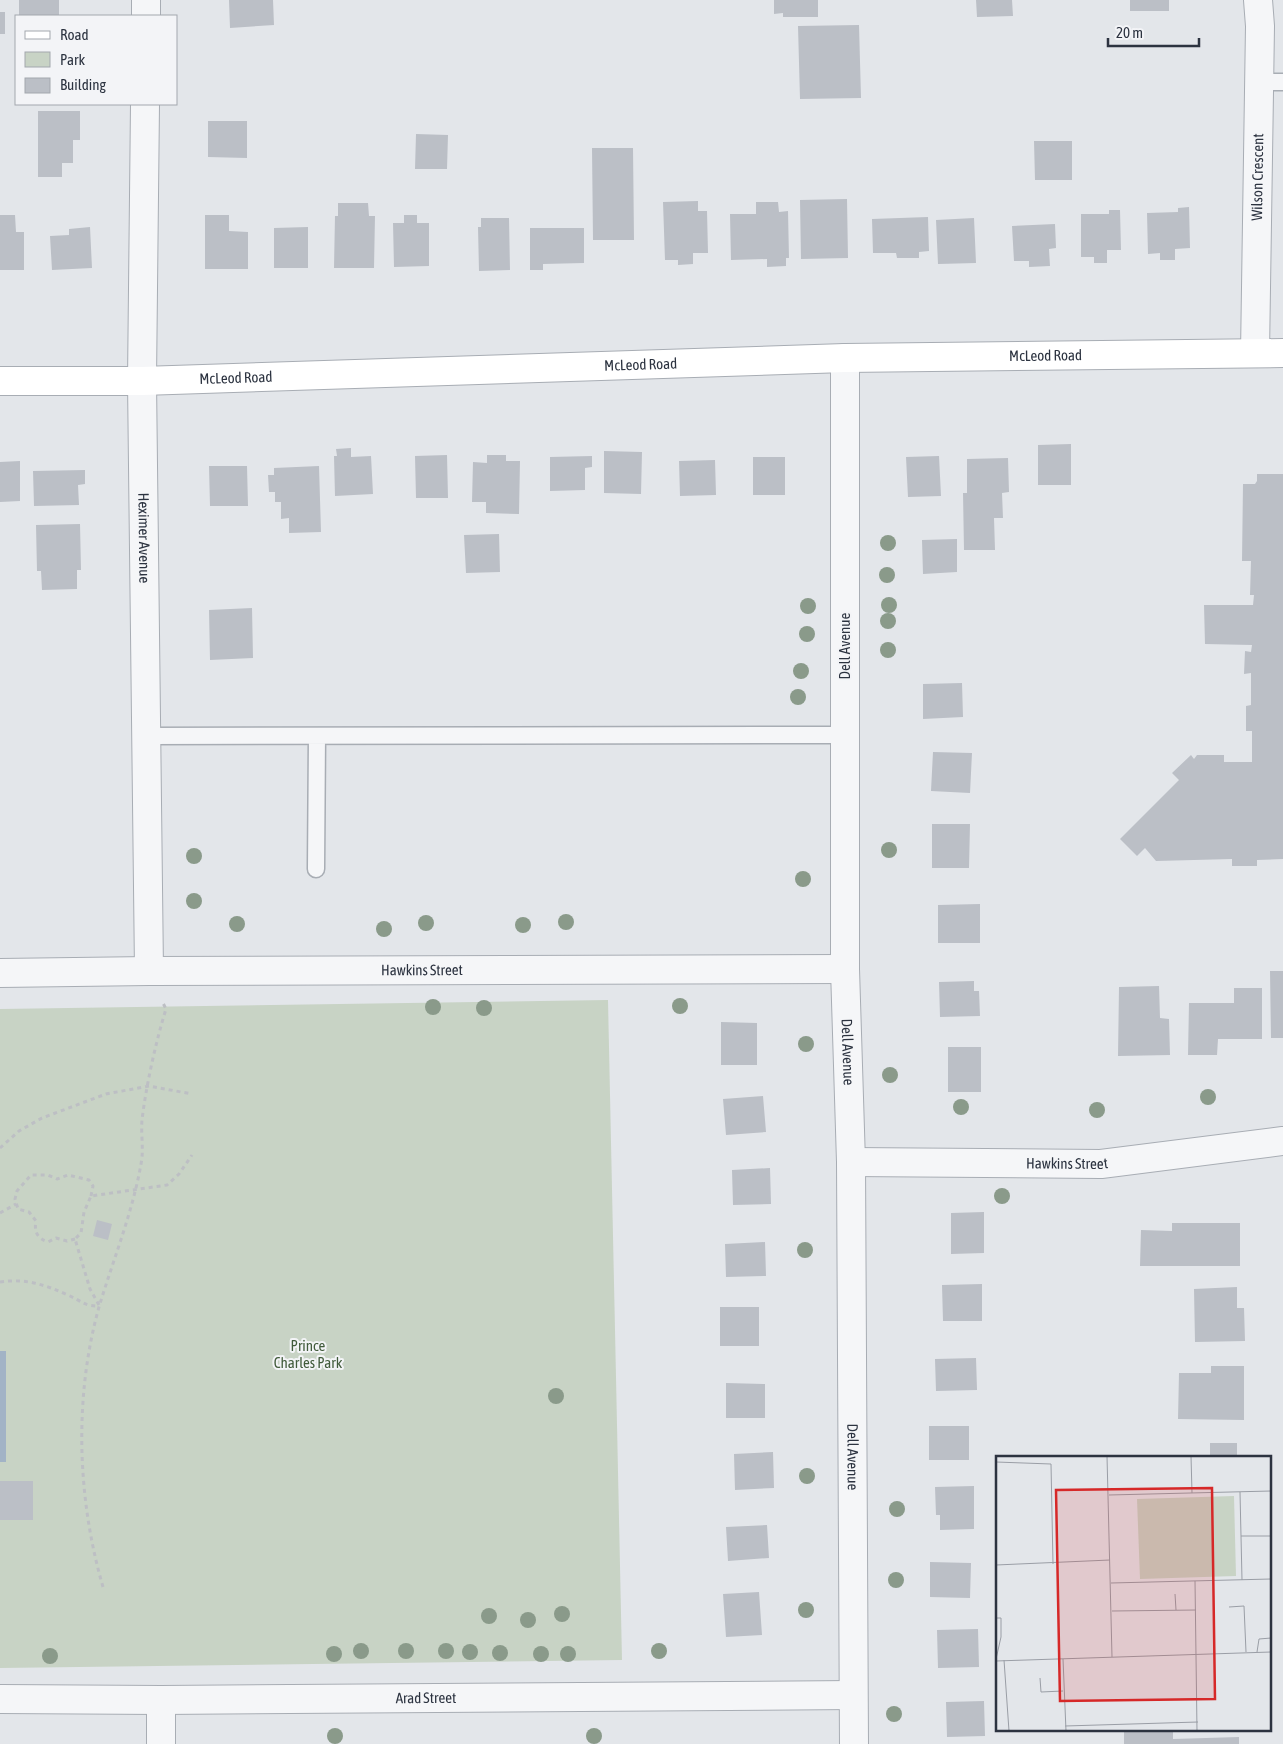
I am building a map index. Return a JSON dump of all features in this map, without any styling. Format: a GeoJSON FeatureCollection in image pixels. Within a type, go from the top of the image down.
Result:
{"type":"FeatureCollection","features":[{"type":"Feature","properties":{"kind":"main road","name":"McLeod Road"},"geometry":{"type":"LineString","coordinates":[[0,381],[142,381],[845,358],[1283,353]]}},
{"type":"Feature","properties":{"kind":"street"},"geometry":{"type":"LineString","coordinates":[[146,0],[146,15]]}},
{"type":"Feature","properties":{"kind":"street","name":"Wilson Crescent"},"geometry":{"type":"LineString","coordinates":[[1255,353],[1271,82],[1258,0]]}},
{"type":"Feature","properties":{"kind":"street","name":"Heximer Avenue"},"geometry":{"type":"LineString","coordinates":[[145,105],[142,381],[149,970]]}},
{"type":"Feature","properties":{"kind":"street","name":"Dell Avenue"},"geometry":{"type":"LineString","coordinates":[[845,358],[845,969],[851,1162],[854,1744]]}},
{"type":"Feature","properties":{"kind":"street","name":"Hawkins Street"},"geometry":{"type":"LineString","coordinates":[[0,973],[149,970],[845,969]]}},
{"type":"Feature","properties":{"kind":"street","name":"Hawkins Street"},"geometry":{"type":"LineString","coordinates":[[851,1162],[1101,1164],[1283,1141]]}},
{"type":"Feature","properties":{"kind":"street","name":"Arad Street"},"geometry":{"type":"LineString","coordinates":[[0,1699],[160,1700],[853,1695]]}},
{"type":"Feature","properties":{"kind":"street"},"geometry":{"type":"LineString","coordinates":[[160,1700],[161,1744]]}},
{"type":"Feature","properties":{"kind":"lane"},"geometry":{"type":"LineString","coordinates":[[146,736],[845,735]]}},
{"type":"Feature","properties":{"kind":"lane"},"geometry":{"type":"LineString","coordinates":[[316,736],[316,870]]}},
{"type":"Feature","properties":{"kind":"path"},"geometry":{"type":"LineString","coordinates":[[103,1587],[90,1538],[82,1471],[84,1394],[91,1341],[135,1189],[142,1157],[142,1120],[160,1027],[166,1009],[149,970]]}},
{"type":"Feature","properties":{"kind":"path"},"geometry":{"type":"LineString","coordinates":[[0,1148],[20,1131],[42,1118],[106,1094],[149,1086],[192,1094]]}},
{"type":"Feature","properties":{"kind":"path"},"geometry":{"type":"LineString","coordinates":[[91,1196],[167,1185],[179,1174],[192,1154]]}},
{"type":"Feature","properties":{"kind":"path"},"geometry":{"type":"LineString","coordinates":[[48,1175],[57,1179],[68,1175],[84,1177],[92,1186],[91,1196],[84,1212],[81,1233],[75,1239],[67,1241],[56,1238],[48,1242],[43,1240],[35,1232],[36,1221],[29,1212],[18,1209],[16,1204],[17,1191],[31,1176],[48,1175]]}},
{"type":"Feature","properties":{"kind":"path"},"geometry":{"type":"LineString","coordinates":[[0,1213],[16,1204]]}},
{"type":"Feature","properties":{"kind":"path"},"geometry":{"type":"LineString","coordinates":[[75,1239],[90,1289],[100,1306]]}},
{"type":"Feature","properties":{"kind":"path"},"geometry":{"type":"LineString","coordinates":[[0,1282],[17,1280],[44,1285],[73,1297],[85,1306],[100,1306]]}},
{"type":"Feature","properties":{"kind":"green space","name":"Prince Charles Park"},"geometry":{"type":"Polygon","coordinates":[[[608,1000],[622,1660],[0,1668],[0,1009],[608,1000]]]}},
{"type":"Feature","properties":{"kind":"water"},"geometry":{"type":"Polygon","coordinates":[[[0,1351],[6,1351],[6,1462],[0,1462],[0,1351]]]}},
{"type":"Feature","properties":{"kind":"building"},"geometry":{"type":"Polygon","coordinates":[[[19,0],[59,0],[59,15],[19,15],[19,0]]]}},
{"type":"Feature","properties":{"kind":"building"},"geometry":{"type":"Polygon","coordinates":[[[229,0],[273,0],[274,25],[230,28],[229,0]]]}},
{"type":"Feature","properties":{"kind":"building"},"geometry":{"type":"Polygon","coordinates":[[[774,0],[818,0],[818,17],[783,17],[783,13],[774,14],[774,0]]]}},
{"type":"Feature","properties":{"kind":"building"},"geometry":{"type":"Polygon","coordinates":[[[976,0],[1012,0],[1013,16],[977,17],[976,0]]]}},
{"type":"Feature","properties":{"kind":"building"},"geometry":{"type":"Polygon","coordinates":[[[1130,0],[1169,0],[1169,11],[1130,11],[1130,0]]]}},
{"type":"Feature","properties":{"kind":"building"},"geometry":{"type":"Polygon","coordinates":[[[0,12],[5,12],[5,34],[0,34],[0,12]]]}},
{"type":"Feature","properties":{"kind":"building"},"geometry":{"type":"Polygon","coordinates":[[[859,25],[861,98],[800,99],[798,26],[859,25]]]}},
{"type":"Feature","properties":{"kind":"building"},"geometry":{"type":"Polygon","coordinates":[[[38,111],[80,111],[80,140],[73,140],[73,163],[62,163],[62,177],[38,177],[38,111]]]}},
{"type":"Feature","properties":{"kind":"building"},"geometry":{"type":"Polygon","coordinates":[[[208,121],[247,121],[247,158],[208,157],[208,121]]]}},
{"type":"Feature","properties":{"kind":"building"},"geometry":{"type":"Polygon","coordinates":[[[416,134],[448,135],[447,169],[415,169],[416,134]]]}},
{"type":"Feature","properties":{"kind":"building"},"geometry":{"type":"Polygon","coordinates":[[[1034,141],[1072,141],[1072,180],[1035,180],[1034,141]]]}},
{"type":"Feature","properties":{"kind":"building"},"geometry":{"type":"Polygon","coordinates":[[[592,148],[633,148],[634,240],[593,240],[592,148]]]}},
{"type":"Feature","properties":{"kind":"building"},"geometry":{"type":"Polygon","coordinates":[[[847,199],[848,258],[801,259],[800,200],[847,199]]]}},
{"type":"Feature","properties":{"kind":"building"},"geometry":{"type":"Polygon","coordinates":[[[698,201],[698,211],[707,211],[708,253],[693,253],[693,264],[678,265],[678,260],[665,260],[663,202],[698,201]]]}},
{"type":"Feature","properties":{"kind":"building"},"geometry":{"type":"Polygon","coordinates":[[[756,202],[778,202],[779,212],[788,211],[789,258],[786,258],[786,266],[767,267],[767,259],[731,260],[730,214],[756,214],[756,202]]]}},
{"type":"Feature","properties":{"kind":"building"},"geometry":{"type":"Polygon","coordinates":[[[338,203],[368,203],[369,216],[375,216],[374,268],[334,268],[335,216],[338,216],[338,203]]]}},
{"type":"Feature","properties":{"kind":"building"},"geometry":{"type":"Polygon","coordinates":[[[1189,207],[1190,248],[1175,249],[1175,260],[1160,260],[1160,253],[1148,254],[1147,213],[1178,212],[1178,208],[1189,207]]]}},
{"type":"Feature","properties":{"kind":"building"},"geometry":{"type":"Polygon","coordinates":[[[1109,210],[1120,210],[1121,250],[1107,250],[1107,263],[1094,263],[1094,257],[1081,257],[1081,214],[1109,214],[1109,210]]]}},
{"type":"Feature","properties":{"kind":"building"},"geometry":{"type":"Polygon","coordinates":[[[0,215],[15,215],[16,232],[24,232],[24,270],[0,270],[0,215]]]}},
{"type":"Feature","properties":{"kind":"building"},"geometry":{"type":"Polygon","coordinates":[[[205,215],[229,215],[229,231],[248,232],[248,269],[205,269],[205,215]]]}},
{"type":"Feature","properties":{"kind":"building"},"geometry":{"type":"Polygon","coordinates":[[[404,215],[417,215],[417,223],[429,223],[429,266],[394,267],[393,223],[404,223],[404,215]]]}},
{"type":"Feature","properties":{"kind":"building"},"geometry":{"type":"Polygon","coordinates":[[[928,217],[929,251],[919,252],[919,258],[897,258],[896,253],[873,253],[872,219],[928,217]]]}},
{"type":"Feature","properties":{"kind":"building"},"geometry":{"type":"Polygon","coordinates":[[[481,218],[509,218],[510,270],[479,271],[478,227],[481,227],[481,218]]]}},
{"type":"Feature","properties":{"kind":"building"},"geometry":{"type":"Polygon","coordinates":[[[974,218],[976,263],[938,264],[936,220],[974,218]]]}},
{"type":"Feature","properties":{"kind":"building"},"geometry":{"type":"Polygon","coordinates":[[[1055,224],[1056,248],[1049,249],[1050,266],[1029,267],[1029,261],[1014,261],[1012,226],[1055,224]]]}},
{"type":"Feature","properties":{"kind":"building"},"geometry":{"type":"Polygon","coordinates":[[[90,227],[92,268],[52,270],[50,236],[69,235],[69,229],[90,227]]]}},
{"type":"Feature","properties":{"kind":"building"},"geometry":{"type":"Polygon","coordinates":[[[308,227],[308,268],[274,268],[274,228],[308,227]]]}},
{"type":"Feature","properties":{"kind":"building"},"geometry":{"type":"Polygon","coordinates":[[[530,228],[584,228],[584,263],[543,264],[543,270],[530,270],[530,228]]]}},
{"type":"Feature","properties":{"kind":"building"},"geometry":{"type":"Polygon","coordinates":[[[1071,444],[1071,485],[1038,485],[1038,445],[1071,444]]]}},
{"type":"Feature","properties":{"kind":"building"},"geometry":{"type":"Polygon","coordinates":[[[351,448],[351,457],[371,456],[373,494],[335,496],[334,456],[337,456],[336,449],[351,448]]]}},
{"type":"Feature","properties":{"kind":"building"},"geometry":{"type":"Polygon","coordinates":[[[604,451],[642,452],[641,494],[604,493],[604,451]]]}},
{"type":"Feature","properties":{"kind":"building"},"geometry":{"type":"Polygon","coordinates":[[[447,455],[448,498],[416,498],[415,456],[447,455]]]}},
{"type":"Feature","properties":{"kind":"building"},"geometry":{"type":"Polygon","coordinates":[[[487,455],[506,455],[506,461],[520,461],[519,514],[486,513],[486,502],[472,502],[473,462],[487,463],[487,455]]]}},
{"type":"Feature","properties":{"kind":"building"},"geometry":{"type":"Polygon","coordinates":[[[592,456],[592,467],[585,468],[585,490],[550,491],[550,457],[592,456]]]}},
{"type":"Feature","properties":{"kind":"building"},"geometry":{"type":"Polygon","coordinates":[[[939,456],[941,496],[908,497],[906,457],[939,456]]]}},
{"type":"Feature","properties":{"kind":"building"},"geometry":{"type":"Polygon","coordinates":[[[753,457],[785,457],[785,495],[753,495],[753,457]]]}},
{"type":"Feature","properties":{"kind":"building"},"geometry":{"type":"Polygon","coordinates":[[[1008,458],[1009,492],[1002,493],[1003,518],[994,518],[995,550],[964,550],[963,493],[967,493],[967,459],[1008,458]]]}},
{"type":"Feature","properties":{"kind":"building"},"geometry":{"type":"Polygon","coordinates":[[[715,460],[716,495],[680,496],[679,461],[715,460]]]}},
{"type":"Feature","properties":{"kind":"building"},"geometry":{"type":"Polygon","coordinates":[[[20,461],[20,501],[0,502],[0,462],[20,461]]]}},
{"type":"Feature","properties":{"kind":"building"},"geometry":{"type":"Polygon","coordinates":[[[209,466],[247,466],[248,506],[210,506],[209,466]]]}},
{"type":"Feature","properties":{"kind":"building"},"geometry":{"type":"Polygon","coordinates":[[[319,466],[321,532],[289,533],[289,518],[281,519],[281,502],[275,502],[275,492],[269,492],[268,475],[274,475],[274,468],[319,466]]]}},
{"type":"Feature","properties":{"kind":"building"},"geometry":{"type":"Polygon","coordinates":[[[85,470],[85,484],[78,485],[79,505],[34,506],[33,471],[85,470]]]}},
{"type":"Feature","properties":{"kind":"building"},"geometry":{"type":"Polygon","coordinates":[[[1257,474],[1283,474],[1283,859],[1257,860],[1257,866],[1232,866],[1232,859],[1156,861],[1145,848],[1137,856],[1120,839],[1179,780],[1172,773],[1191,755],[1194,759],[1197,755],[1224,755],[1224,762],[1252,762],[1252,731],[1246,731],[1246,706],[1251,705],[1251,673],[1244,674],[1245,651],[1251,652],[1252,645],[1205,644],[1204,605],[1253,605],[1254,595],[1250,595],[1251,561],[1242,561],[1243,484],[1255,484],[1257,474]]]}},
{"type":"Feature","properties":{"kind":"building"},"geometry":{"type":"Polygon","coordinates":[[[80,524],[81,570],[77,570],[77,589],[42,590],[41,571],[37,571],[36,525],[80,524]]]}},
{"type":"Feature","properties":{"kind":"building"},"geometry":{"type":"Polygon","coordinates":[[[499,534],[500,572],[466,573],[464,535],[499,534]]]}},
{"type":"Feature","properties":{"kind":"building"},"geometry":{"type":"Polygon","coordinates":[[[957,539],[957,572],[923,574],[922,540],[957,539]]]}},
{"type":"Feature","properties":{"kind":"building"},"geometry":{"type":"Polygon","coordinates":[[[252,608],[253,658],[210,660],[209,610],[252,608]]]}},
{"type":"Feature","properties":{"kind":"building"},"geometry":{"type":"Polygon","coordinates":[[[962,683],[963,717],[923,719],[923,684],[962,683]]]}},
{"type":"Feature","properties":{"kind":"building"},"geometry":{"type":"Polygon","coordinates":[[[933,752],[972,753],[970,793],[931,791],[933,752]]]}},
{"type":"Feature","properties":{"kind":"building"},"geometry":{"type":"Polygon","coordinates":[[[932,824],[970,824],[969,868],[932,868],[932,824]]]}},
{"type":"Feature","properties":{"kind":"building"},"geometry":{"type":"Polygon","coordinates":[[[980,904],[980,943],[938,943],[938,905],[980,904]]]}},
{"type":"Feature","properties":{"kind":"building"},"geometry":{"type":"Polygon","coordinates":[[[1270,971],[1283,971],[1283,1038],[1271,1038],[1270,971]]]}},
{"type":"Feature","properties":{"kind":"building"},"geometry":{"type":"Polygon","coordinates":[[[974,981],[974,991],[979,991],[980,1016],[940,1017],[939,982],[974,981]]]}},
{"type":"Feature","properties":{"kind":"building"},"geometry":{"type":"Polygon","coordinates":[[[1159,986],[1160,1018],[1169,1019],[1170,1055],[1118,1056],[1119,987],[1159,986]]]}},
{"type":"Feature","properties":{"kind":"building"},"geometry":{"type":"Polygon","coordinates":[[[1234,988],[1262,988],[1262,1039],[1218,1039],[1217,1055],[1188,1055],[1189,1003],[1234,1003],[1234,988]]]}},
{"type":"Feature","properties":{"kind":"building"},"geometry":{"type":"Polygon","coordinates":[[[721,1022],[757,1023],[757,1065],[721,1065],[721,1022]]]}},
{"type":"Feature","properties":{"kind":"building"},"geometry":{"type":"Polygon","coordinates":[[[948,1047],[981,1047],[981,1092],[948,1092],[948,1047]]]}},
{"type":"Feature","properties":{"kind":"building"},"geometry":{"type":"Polygon","coordinates":[[[763,1096],[766,1132],[726,1135],[723,1099],[763,1096]]]}},
{"type":"Feature","properties":{"kind":"building"},"geometry":{"type":"Polygon","coordinates":[[[770,1168],[771,1204],[733,1205],[732,1170],[770,1168]]]}},
{"type":"Feature","properties":{"kind":"building"},"geometry":{"type":"Polygon","coordinates":[[[984,1212],[984,1253],[951,1254],[951,1213],[984,1212]]]}},
{"type":"Feature","properties":{"kind":"building"},"geometry":{"type":"Polygon","coordinates":[[[97,1220],[112,1224],[108,1240],[93,1236],[97,1220]]]}},
{"type":"Feature","properties":{"kind":"building"},"geometry":{"type":"Polygon","coordinates":[[[1172,1223],[1240,1223],[1240,1266],[1140,1266],[1141,1230],[1172,1231],[1172,1223]]]}},
{"type":"Feature","properties":{"kind":"building"},"geometry":{"type":"Polygon","coordinates":[[[765,1242],[766,1276],[726,1277],[725,1244],[765,1242]]]}},
{"type":"Feature","properties":{"kind":"building"},"geometry":{"type":"Polygon","coordinates":[[[982,1284],[982,1321],[943,1321],[942,1285],[982,1284]]]}},
{"type":"Feature","properties":{"kind":"building"},"geometry":{"type":"Polygon","coordinates":[[[1237,1287],[1237,1308],[1244,1308],[1245,1341],[1195,1342],[1194,1289],[1237,1287]]]}},
{"type":"Feature","properties":{"kind":"building"},"geometry":{"type":"Polygon","coordinates":[[[720,1307],[759,1307],[759,1346],[720,1346],[720,1307]]]}},
{"type":"Feature","properties":{"kind":"building"},"geometry":{"type":"Polygon","coordinates":[[[976,1358],[977,1390],[936,1391],[935,1359],[976,1358]]]}},
{"type":"Feature","properties":{"kind":"building"},"geometry":{"type":"Polygon","coordinates":[[[1211,1366],[1244,1366],[1244,1420],[1178,1419],[1179,1373],[1211,1373],[1211,1366]]]}},
{"type":"Feature","properties":{"kind":"building"},"geometry":{"type":"Polygon","coordinates":[[[726,1383],[765,1384],[765,1418],[726,1418],[726,1383]]]}},
{"type":"Feature","properties":{"kind":"building"},"geometry":{"type":"Polygon","coordinates":[[[929,1426],[969,1426],[969,1460],[929,1460],[929,1426]]]}},
{"type":"Feature","properties":{"kind":"building"},"geometry":{"type":"Polygon","coordinates":[[[1210,1443],[1237,1443],[1237,1456],[1210,1456],[1210,1443]]]}},
{"type":"Feature","properties":{"kind":"building"},"geometry":{"type":"Polygon","coordinates":[[[773,1452],[774,1488],[735,1490],[734,1454],[773,1452]]]}},
{"type":"Feature","properties":{"kind":"building"},"geometry":{"type":"Polygon","coordinates":[[[0,1481],[33,1481],[33,1520],[0,1520],[0,1481]]]}},
{"type":"Feature","properties":{"kind":"building"},"geometry":{"type":"Polygon","coordinates":[[[974,1486],[974,1529],[940,1530],[940,1515],[936,1515],[935,1487],[974,1486]]]}},
{"type":"Feature","properties":{"kind":"building"},"geometry":{"type":"Polygon","coordinates":[[[767,1525],[769,1558],[728,1561],[726,1527],[767,1525]]]}},
{"type":"Feature","properties":{"kind":"building"},"geometry":{"type":"Polygon","coordinates":[[[930,1562],[971,1563],[970,1598],[930,1597],[930,1562]]]}},
{"type":"Feature","properties":{"kind":"building"},"geometry":{"type":"Polygon","coordinates":[[[759,1592],[762,1635],[726,1637],[723,1594],[759,1592]]]}},
{"type":"Feature","properties":{"kind":"building"},"geometry":{"type":"Polygon","coordinates":[[[978,1629],[979,1667],[938,1668],[937,1630],[978,1629]]]}},
{"type":"Feature","properties":{"kind":"building"},"geometry":{"type":"Polygon","coordinates":[[[984,1701],[985,1736],[947,1737],[946,1702],[984,1701]]]}},
{"type":"Feature","properties":{"kind":"building"},"geometry":{"type":"Polygon","coordinates":[[[1124,1732],[1173,1732],[1173,1739],[1239,1737],[1239,1744],[1124,1744],[1124,1732]]]}}]}
